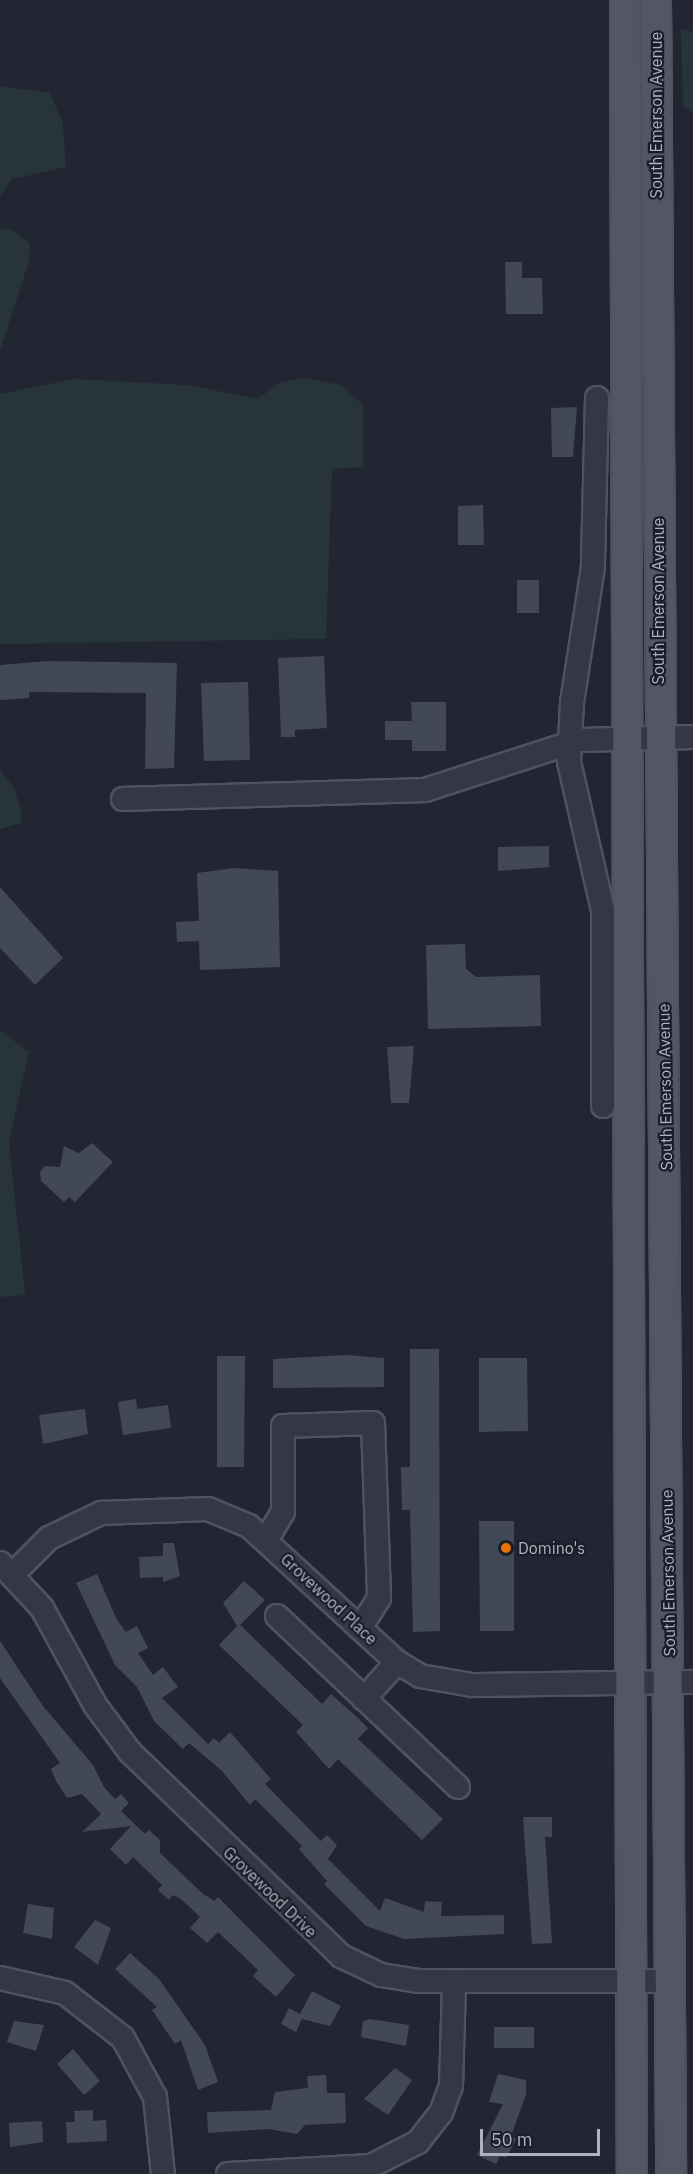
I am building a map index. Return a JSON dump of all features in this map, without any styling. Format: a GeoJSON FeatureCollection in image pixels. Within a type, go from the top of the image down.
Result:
{"type":"FeatureCollection","features":[{"type":"Feature","properties":{"kind":"main road","name":"South Emerson Avenue"},"geometry":{"type":"LineString","coordinates":[[625,8],[632,2174]]}},
{"type":"Feature","properties":{"kind":"main road","name":"South Emerson Avenue"},"geometry":{"type":"LineString","coordinates":[[656,12],[658,738],[681,1682],[670,1981],[671,2174]]}},
{"type":"Feature","properties":{"kind":"street"},"geometry":{"type":"LineString","coordinates":[[597,398],[593,567],[569,743],[570,772],[604,925],[603,1106]]}},
{"type":"Feature","properties":{"kind":"street"},"geometry":{"type":"LineString","coordinates":[[123,799],[425,790],[569,743],[693,737]]}},
{"type":"Feature","properties":{"kind":"street"},"geometry":{"type":"LineString","coordinates":[[266,1540],[283,1512],[283,1426],[373,1423],[379,1598],[360,1629]]}},
{"type":"Feature","properties":{"kind":"street","name":"Grovewood Place"},"geometry":{"type":"LineString","coordinates":[[7,1568],[67,1526],[117,1510],[216,1511],[235,1517],[266,1540],[397,1662],[447,1683],[681,1682]]}},
{"type":"Feature","properties":{"kind":"street","name":"Grovewood Drive"},"geometry":{"type":"LineString","coordinates":[[7,1568],[50,1620],[80,1680],[121,1741],[312,1934],[367,1970],[408,1981],[454,1983],[670,1981]]}},
{"type":"Feature","properties":{"kind":"street"},"geometry":{"type":"LineString","coordinates":[[277,1616],[458,1787]]}},
{"type":"Feature","properties":{"kind":"street"},"geometry":{"type":"LineString","coordinates":[[364,1699],[397,1662]]}},
{"type":"Feature","properties":{"kind":"street"},"geometry":{"type":"LineString","coordinates":[[0,1978],[65,1993],[123,2038],[155,2097],[163,2174]]}},
{"type":"Feature","properties":{"kind":"street"},"geometry":{"type":"LineString","coordinates":[[228,2174],[389,2168],[428,2132],[447,2100],[453,2072],[454,1983]]}},
{"type":"Feature","properties":{"kind":"shaded area"},"geometry":{"type":"Polygon","coordinates":[[[681,29],[693,32],[693,113],[683,106],[681,29]]]}},
{"type":"Feature","properties":{"kind":"shaded area"},"geometry":{"type":"Polygon","coordinates":[[[0,86],[50,93],[63,124],[66,167],[12,179],[0,196],[0,86]]]}},
{"type":"Feature","properties":{"kind":"shaded area"},"geometry":{"type":"Polygon","coordinates":[[[0,229],[13,230],[29,243],[30,258],[0,351],[0,229]]]}},
{"type":"Feature","properties":{"kind":"shaded area"},"geometry":{"type":"Polygon","coordinates":[[[304,378],[341,385],[363,405],[363,467],[332,469],[326,639],[0,644],[0,394],[74,379],[187,385],[258,399],[279,383],[304,378]]]}},
{"type":"Feature","properties":{"kind":"shaded area"},"geometry":{"type":"Polygon","coordinates":[[[0,770],[14,788],[22,813],[21,823],[0,829],[0,770]]]}},
{"type":"Feature","properties":{"kind":"shaded area"},"geometry":{"type":"Polygon","coordinates":[[[0,1030],[29,1052],[9,1141],[25,1295],[0,1297],[0,1030]]]}},
{"type":"Feature","properties":{"kind":"building"},"geometry":{"type":"Polygon","coordinates":[[[505,262],[522,262],[522,278],[542,278],[543,314],[506,314],[505,262]]]}},
{"type":"Feature","properties":{"kind":"building"},"geometry":{"type":"Polygon","coordinates":[[[577,407],[573,457],[552,457],[551,408],[577,407]]]}},
{"type":"Feature","properties":{"kind":"building"},"geometry":{"type":"Polygon","coordinates":[[[483,505],[484,545],[458,545],[458,506],[483,505]]]}},
{"type":"Feature","properties":{"kind":"building"},"geometry":{"type":"Polygon","coordinates":[[[517,580],[539,580],[539,613],[517,613],[517,580]]]}},
{"type":"Feature","properties":{"kind":"building"},"geometry":{"type":"Polygon","coordinates":[[[324,656],[327,728],[295,730],[295,737],[281,737],[278,658],[324,656]]]}},
{"type":"Feature","properties":{"kind":"building"},"geometry":{"type":"Polygon","coordinates":[[[49,661],[177,663],[174,768],[145,769],[146,693],[29,692],[29,698],[0,700],[0,665],[49,661]]]}},
{"type":"Feature","properties":{"kind":"building"},"geometry":{"type":"Polygon","coordinates":[[[248,682],[250,760],[204,761],[201,683],[248,682]]]}},
{"type":"Feature","properties":{"kind":"building"},"geometry":{"type":"Polygon","coordinates":[[[411,702],[446,702],[446,751],[412,751],[412,740],[385,740],[385,721],[412,721],[411,702]]]}},
{"type":"Feature","properties":{"kind":"building"},"geometry":{"type":"Polygon","coordinates":[[[549,846],[549,867],[498,871],[498,847],[549,846]]]}},
{"type":"Feature","properties":{"kind":"building"},"geometry":{"type":"Polygon","coordinates":[[[235,868],[278,871],[280,967],[200,970],[199,941],[177,942],[176,922],[199,921],[197,873],[235,868]]]}},
{"type":"Feature","properties":{"kind":"building"},"geometry":{"type":"Polygon","coordinates":[[[0,887],[63,958],[35,985],[0,948],[0,887]]]}},
{"type":"Feature","properties":{"kind":"building"},"geometry":{"type":"Polygon","coordinates":[[[465,944],[466,969],[476,977],[540,975],[541,1026],[428,1029],[426,945],[465,944]]]}},
{"type":"Feature","properties":{"kind":"building"},"geometry":{"type":"Polygon","coordinates":[[[414,1046],[409,1103],[391,1103],[387,1047],[414,1046]]]}},
{"type":"Feature","properties":{"kind":"building"},"geometry":{"type":"Polygon","coordinates":[[[92,1143],[113,1162],[75,1202],[69,1197],[64,1202],[41,1181],[40,1172],[45,1166],[60,1167],[64,1146],[79,1153],[92,1143]]]}},
{"type":"Feature","properties":{"kind":"building"},"geometry":{"type":"Polygon","coordinates":[[[410,1349],[439,1349],[440,1631],[413,1632],[410,1510],[402,1510],[401,1467],[410,1467],[410,1349]]]}},
{"type":"Feature","properties":{"kind":"building"},"geometry":{"type":"Polygon","coordinates":[[[346,1355],[384,1358],[384,1387],[273,1388],[273,1359],[346,1355]]]}},
{"type":"Feature","properties":{"kind":"building"},"geometry":{"type":"Polygon","coordinates":[[[217,1356],[245,1356],[244,1467],[217,1467],[217,1356]]]}},
{"type":"Feature","properties":{"kind":"building"},"geometry":{"type":"Polygon","coordinates":[[[479,1358],[527,1358],[528,1431],[479,1432],[479,1358]]]}},
{"type":"Feature","properties":{"kind":"building"},"geometry":{"type":"Polygon","coordinates":[[[136,1399],[137,1409],[168,1405],[171,1428],[123,1435],[118,1402],[136,1399]]]}},
{"type":"Feature","properties":{"kind":"building"},"geometry":{"type":"Polygon","coordinates":[[[85,1409],[88,1434],[43,1444],[39,1415],[85,1409]]]}},
{"type":"Feature","properties":{"kind":"building"},"geometry":{"type":"Polygon","coordinates":[[[479,1521],[514,1521],[514,1631],[480,1631],[479,1521]]]}},
{"type":"Feature","properties":{"kind":"building"},"geometry":{"type":"Polygon","coordinates":[[[163,1543],[174,1543],[180,1576],[163,1582],[163,1577],[140,1578],[139,1557],[163,1556],[163,1543]]]}},
{"type":"Feature","properties":{"kind":"building"},"geometry":{"type":"Polygon","coordinates":[[[97,1574],[117,1620],[126,1632],[137,1626],[148,1648],[138,1653],[153,1675],[163,1667],[178,1687],[162,1698],[208,1744],[214,1738],[219,1743],[230,1732],[271,1779],[265,1784],[321,1841],[327,1835],[337,1845],[328,1859],[380,1911],[385,1898],[424,1912],[425,1901],[442,1902],[441,1916],[504,1915],[504,1934],[404,1939],[366,1926],[324,1884],[327,1881],[299,1849],[302,1846],[255,1799],[250,1805],[221,1770],[189,1743],[183,1749],[154,1721],[137,1687],[115,1665],[76,1583],[97,1574]]]}},
{"type":"Feature","properties":{"kind":"building"},"geometry":{"type":"Polygon","coordinates":[[[244,1581],[265,1600],[240,1625],[322,1704],[331,1694],[358,1718],[368,1728],[358,1739],[443,1819],[422,1840],[338,1759],[329,1769],[296,1732],[303,1725],[219,1645],[237,1626],[223,1603],[244,1581]]]}},
{"type":"Feature","properties":{"kind":"building"},"geometry":{"type":"Polygon","coordinates":[[[0,1641],[43,1706],[93,1765],[104,1787],[115,1799],[121,1794],[129,1803],[121,1811],[145,1834],[149,1830],[160,1840],[160,1853],[202,1893],[214,1901],[218,1897],[295,1975],[276,1997],[253,1976],[258,1970],[218,1932],[207,1943],[190,1928],[200,1917],[181,1899],[173,1895],[169,1900],[158,1890],[162,1885],[133,1857],[126,1865],[110,1849],[131,1826],[82,1832],[101,1814],[82,1794],[67,1798],[56,1781],[51,1769],[60,1763],[0,1678],[0,1641]]]}},
{"type":"Feature","properties":{"kind":"building"},"geometry":{"type":"Polygon","coordinates":[[[523,1817],[552,1817],[552,1837],[545,1837],[552,1943],[532,1944],[523,1817]]]}},
{"type":"Feature","properties":{"kind":"building"},"geometry":{"type":"Polygon","coordinates":[[[28,1904],[54,1908],[52,1939],[23,1933],[28,1904]]]}},
{"type":"Feature","properties":{"kind":"building"},"geometry":{"type":"Polygon","coordinates":[[[95,1920],[111,1928],[98,1965],[74,1947],[95,1920]]]}},
{"type":"Feature","properties":{"kind":"building"},"geometry":{"type":"Polygon","coordinates":[[[130,1953],[159,1979],[205,2045],[218,2082],[198,2090],[181,2040],[175,2044],[152,2010],[157,2007],[115,1969],[130,1953]]]}},
{"type":"Feature","properties":{"kind":"building"},"geometry":{"type":"Polygon","coordinates":[[[312,1991],[341,2006],[330,2026],[302,2019],[296,2032],[281,2024],[289,2008],[300,2014],[312,1991]]]}},
{"type":"Feature","properties":{"kind":"building"},"geometry":{"type":"Polygon","coordinates":[[[370,2019],[409,2025],[406,2046],[361,2037],[363,2021],[370,2019]]]}},
{"type":"Feature","properties":{"kind":"building"},"geometry":{"type":"Polygon","coordinates":[[[14,2021],[44,2025],[36,2051],[7,2042],[14,2021]]]}},
{"type":"Feature","properties":{"kind":"building"},"geometry":{"type":"Polygon","coordinates":[[[494,2027],[534,2027],[534,2048],[494,2048],[494,2027]]]}},
{"type":"Feature","properties":{"kind":"building"},"geometry":{"type":"Polygon","coordinates":[[[73,2049],[100,2081],[84,2095],[57,2064],[73,2049]]]}},
{"type":"Feature","properties":{"kind":"building"},"geometry":{"type":"Polygon","coordinates":[[[395,2068],[412,2080],[388,2115],[364,2099],[395,2068]]]}},
{"type":"Feature","properties":{"kind":"building"},"geometry":{"type":"Polygon","coordinates":[[[498,2074],[526,2080],[526,2095],[511,2136],[516,2139],[506,2158],[500,2156],[496,2164],[477,2155],[503,2104],[489,2102],[498,2074]]]}},
{"type":"Feature","properties":{"kind":"building"},"geometry":{"type":"Polygon","coordinates":[[[326,2075],[327,2093],[345,2093],[346,2123],[305,2125],[297,2134],[268,2129],[208,2133],[207,2112],[271,2110],[275,2092],[308,2088],[307,2076],[326,2075]]]}},
{"type":"Feature","properties":{"kind":"building"},"geometry":{"type":"Polygon","coordinates":[[[93,2110],[93,2121],[106,2120],[107,2141],[67,2143],[66,2122],[75,2122],[74,2111],[93,2110]]]}},
{"type":"Feature","properties":{"kind":"building"},"geometry":{"type":"Polygon","coordinates":[[[42,2121],[43,2142],[10,2147],[9,2123],[42,2121]]]}},
{"type":"Feature","properties":{"kind":"place","name":"Domino's"},"geometry":{"type":"Point","coordinates":[506,1548]}}]}
